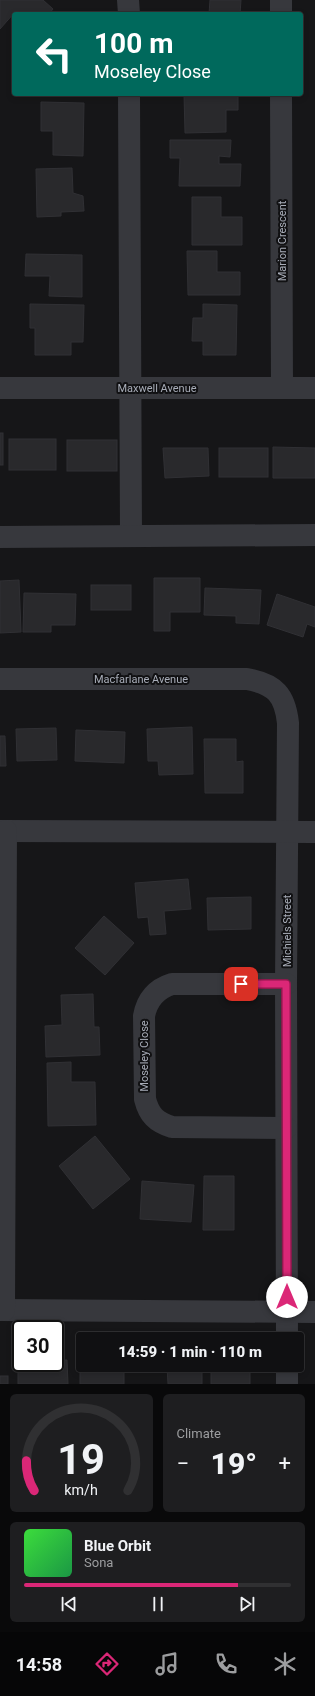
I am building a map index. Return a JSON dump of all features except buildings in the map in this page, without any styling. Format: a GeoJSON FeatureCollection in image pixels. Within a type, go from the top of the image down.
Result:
{"type":"FeatureCollection","features":[{"type":"Feature","properties":{"kind":"street"},"geometry":{"type":"LineString","coordinates":[[128,0],[128,12]]}},
{"type":"Feature","properties":{"kind":"street"},"geometry":{"type":"LineString","coordinates":[[281,0],[281,12]]}},
{"type":"Feature","properties":{"kind":"street"},"geometry":{"type":"LineString","coordinates":[[129,96],[131,536]]}},
{"type":"Feature","properties":{"kind":"street","name":"Marion Crescent"},"geometry":{"type":"LineString","coordinates":[[282,96],[282,388]]}},
{"type":"Feature","properties":{"kind":"street","name":"Maxwell Avenue"},"geometry":{"type":"LineString","coordinates":[[0,388],[315,388]]}},
{"type":"Feature","properties":{"kind":"street"},"geometry":{"type":"LineString","coordinates":[[0,537],[315,536]]}},
{"type":"Feature","properties":{"kind":"street","name":"Macfarlane Avenue"},"geometry":{"type":"LineString","coordinates":[[0,679],[247,679],[258,681],[278,692]]}},
{"type":"Feature","properties":{"kind":"street","name":"Michiels Street"},"geometry":{"type":"LineString","coordinates":[[278,692],[287,710],[288,723],[286,984],[287,1332]]}},
{"type":"Feature","properties":{"kind":"street"},"geometry":{"type":"LineString","coordinates":[[315,832],[3,831],[2,1310],[315,1312]]}},
{"type":"Feature","properties":{"kind":"street","name":"Moseley Close"},"geometry":{"type":"LineString","coordinates":[[286,984],[181,984],[163,987],[150,998],[146,1007],[144,1031],[144,1099],[147,1110],[153,1118],[161,1124],[179,1127],[286,1128]]}},
{"type":"Feature","properties":{"kind":"street"},"geometry":{"type":"LineString","coordinates":[[287,1372],[287,1384]]}},
{"type":"Feature","properties":{"kind":"route"},"geometry":{"type":"LineString","coordinates":[[241,984],[286,984],[287,1297]]}}]}
